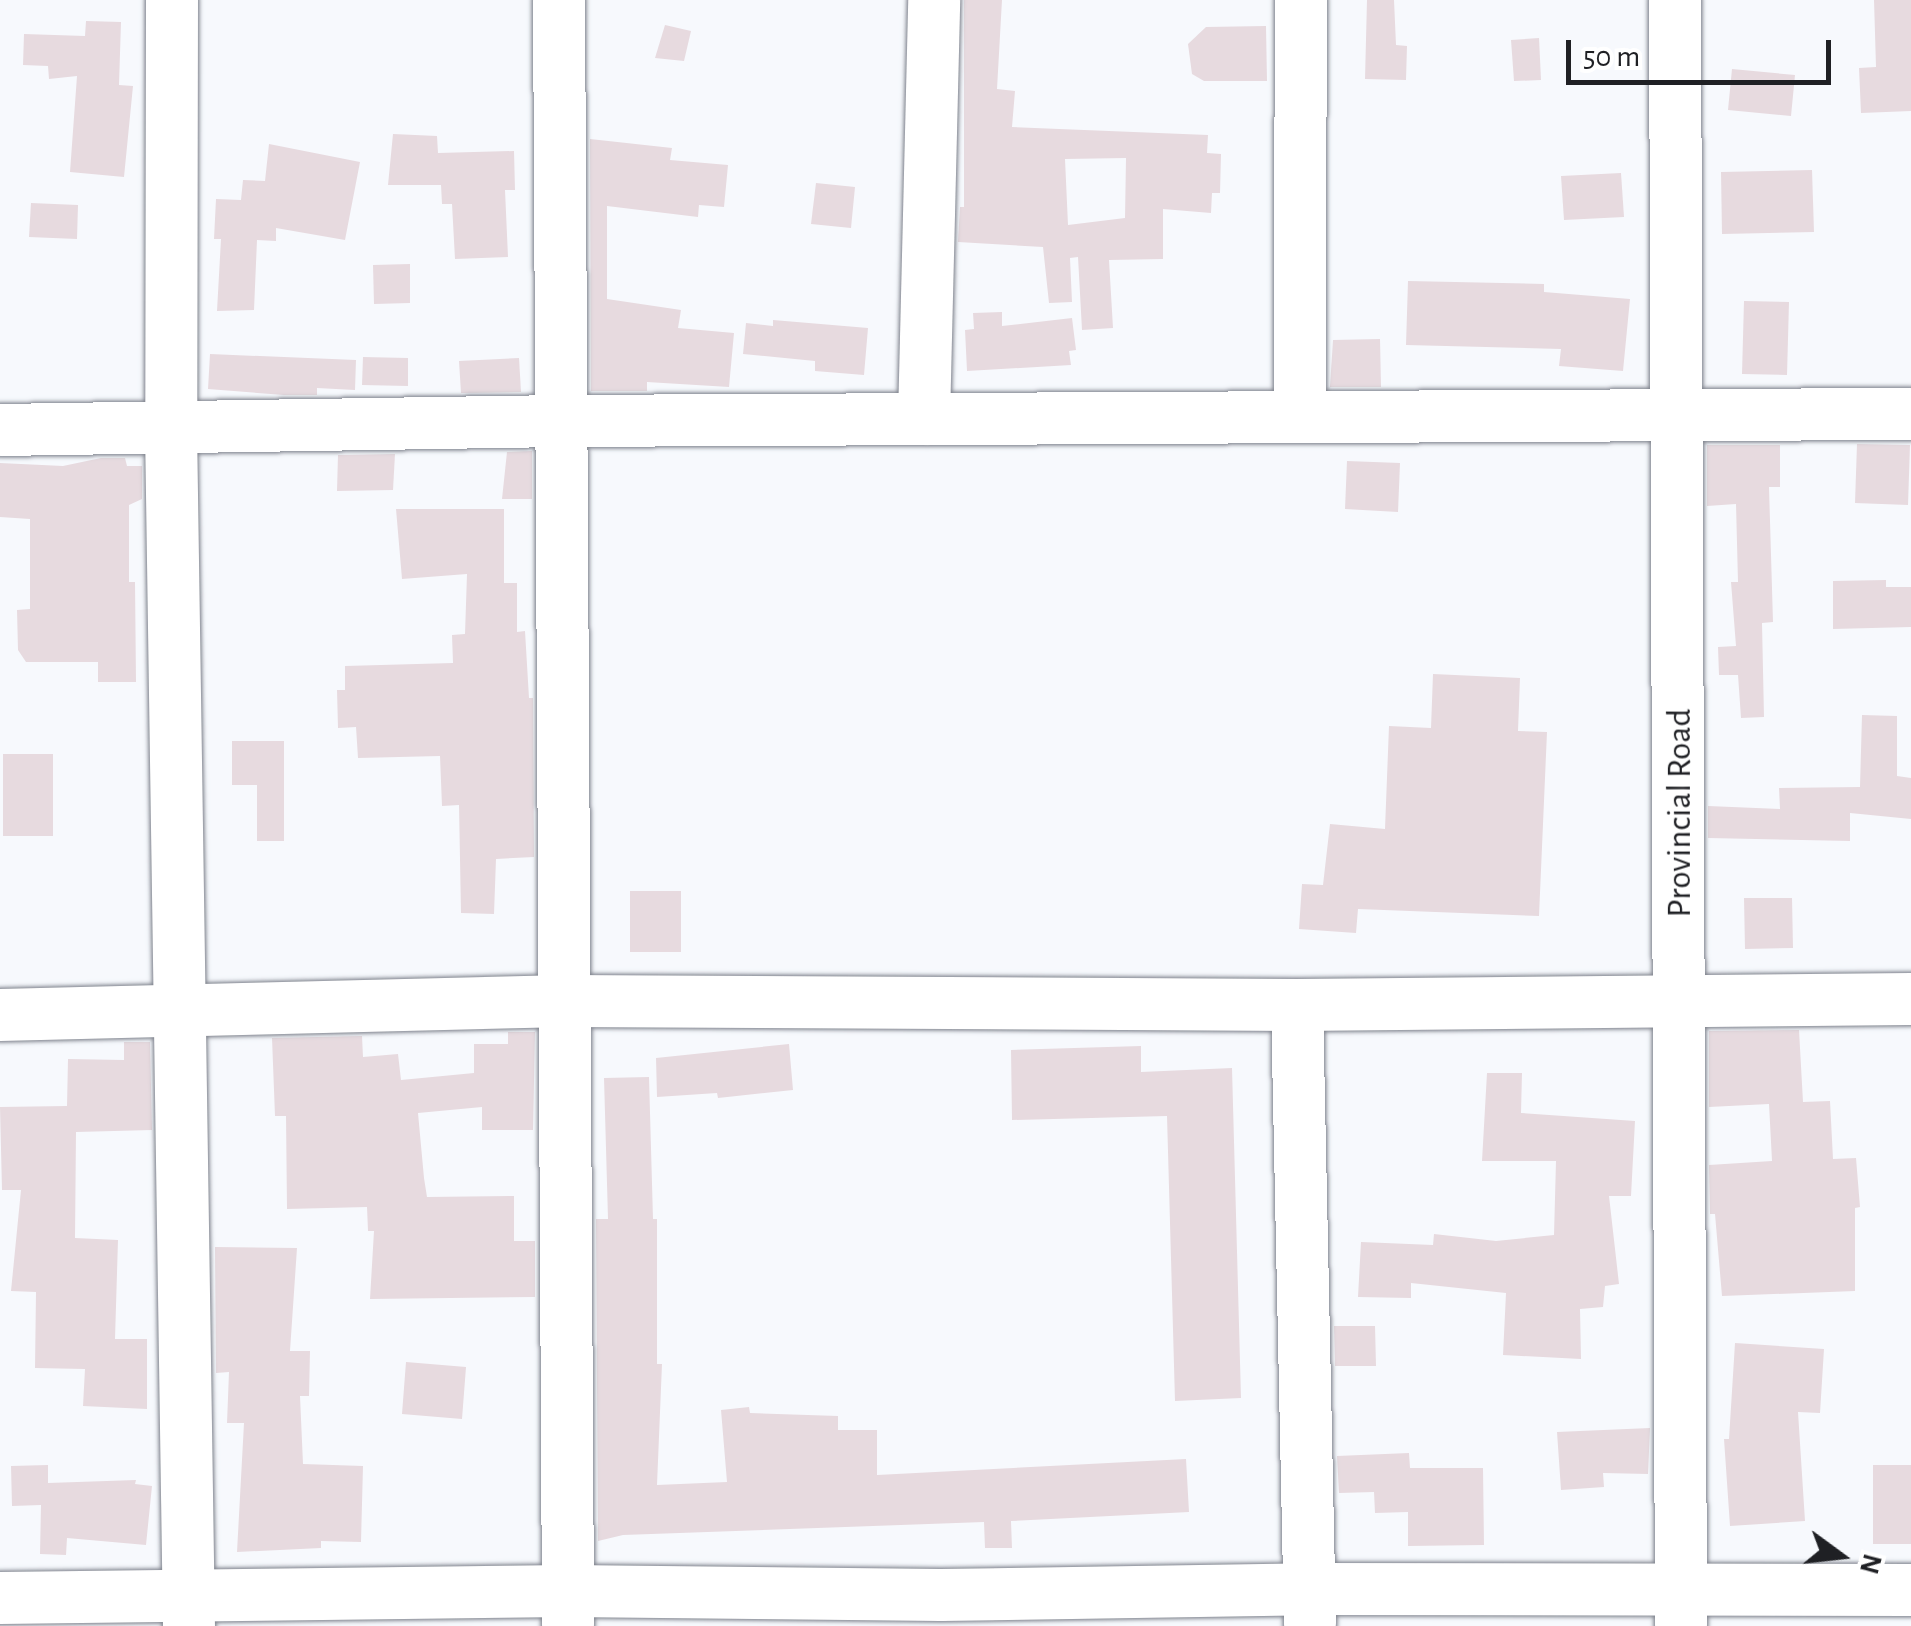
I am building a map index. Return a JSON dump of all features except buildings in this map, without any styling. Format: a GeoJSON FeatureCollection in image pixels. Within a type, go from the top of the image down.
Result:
{"type":"FeatureCollection","features":[{"type":"Feature","properties":{"kind":"street"},"geometry":{"type":"LineString","coordinates":[[172,0],[171,428],[189,1612]]}},
{"type":"Feature","properties":{"kind":"street"},"geometry":{"type":"LineString","coordinates":[[559,0],[568,1609]]}},
{"type":"Feature","properties":{"kind":"street"},"geometry":{"type":"LineString","coordinates":[[924,418],[934,0]]}},
{"type":"Feature","properties":{"kind":"street"},"geometry":{"type":"LineString","coordinates":[[1300,417],[1301,0]]}},
{"type":"Feature","properties":{"kind":"street","name":"Provincial Road"},"geometry":{"type":"LineString","coordinates":[[1675,0],[1680,1608]]}},
{"type":"Feature","properties":{"kind":"street"},"geometry":{"type":"LineString","coordinates":[[0,430],[561,421],[1911,414]]}},
{"type":"Feature","properties":{"kind":"street"},"geometry":{"type":"LineString","coordinates":[[0,1016],[566,1001],[1296,1005],[1911,1000]]}},
{"type":"Feature","properties":{"kind":"street"},"geometry":{"type":"LineString","coordinates":[[1296,1005],[1310,1608]]}},
{"type":"Feature","properties":{"kind":"street"},"geometry":{"type":"LineString","coordinates":[[0,1598],[189,1612],[1680,1608],[1911,1590]]}}]}
